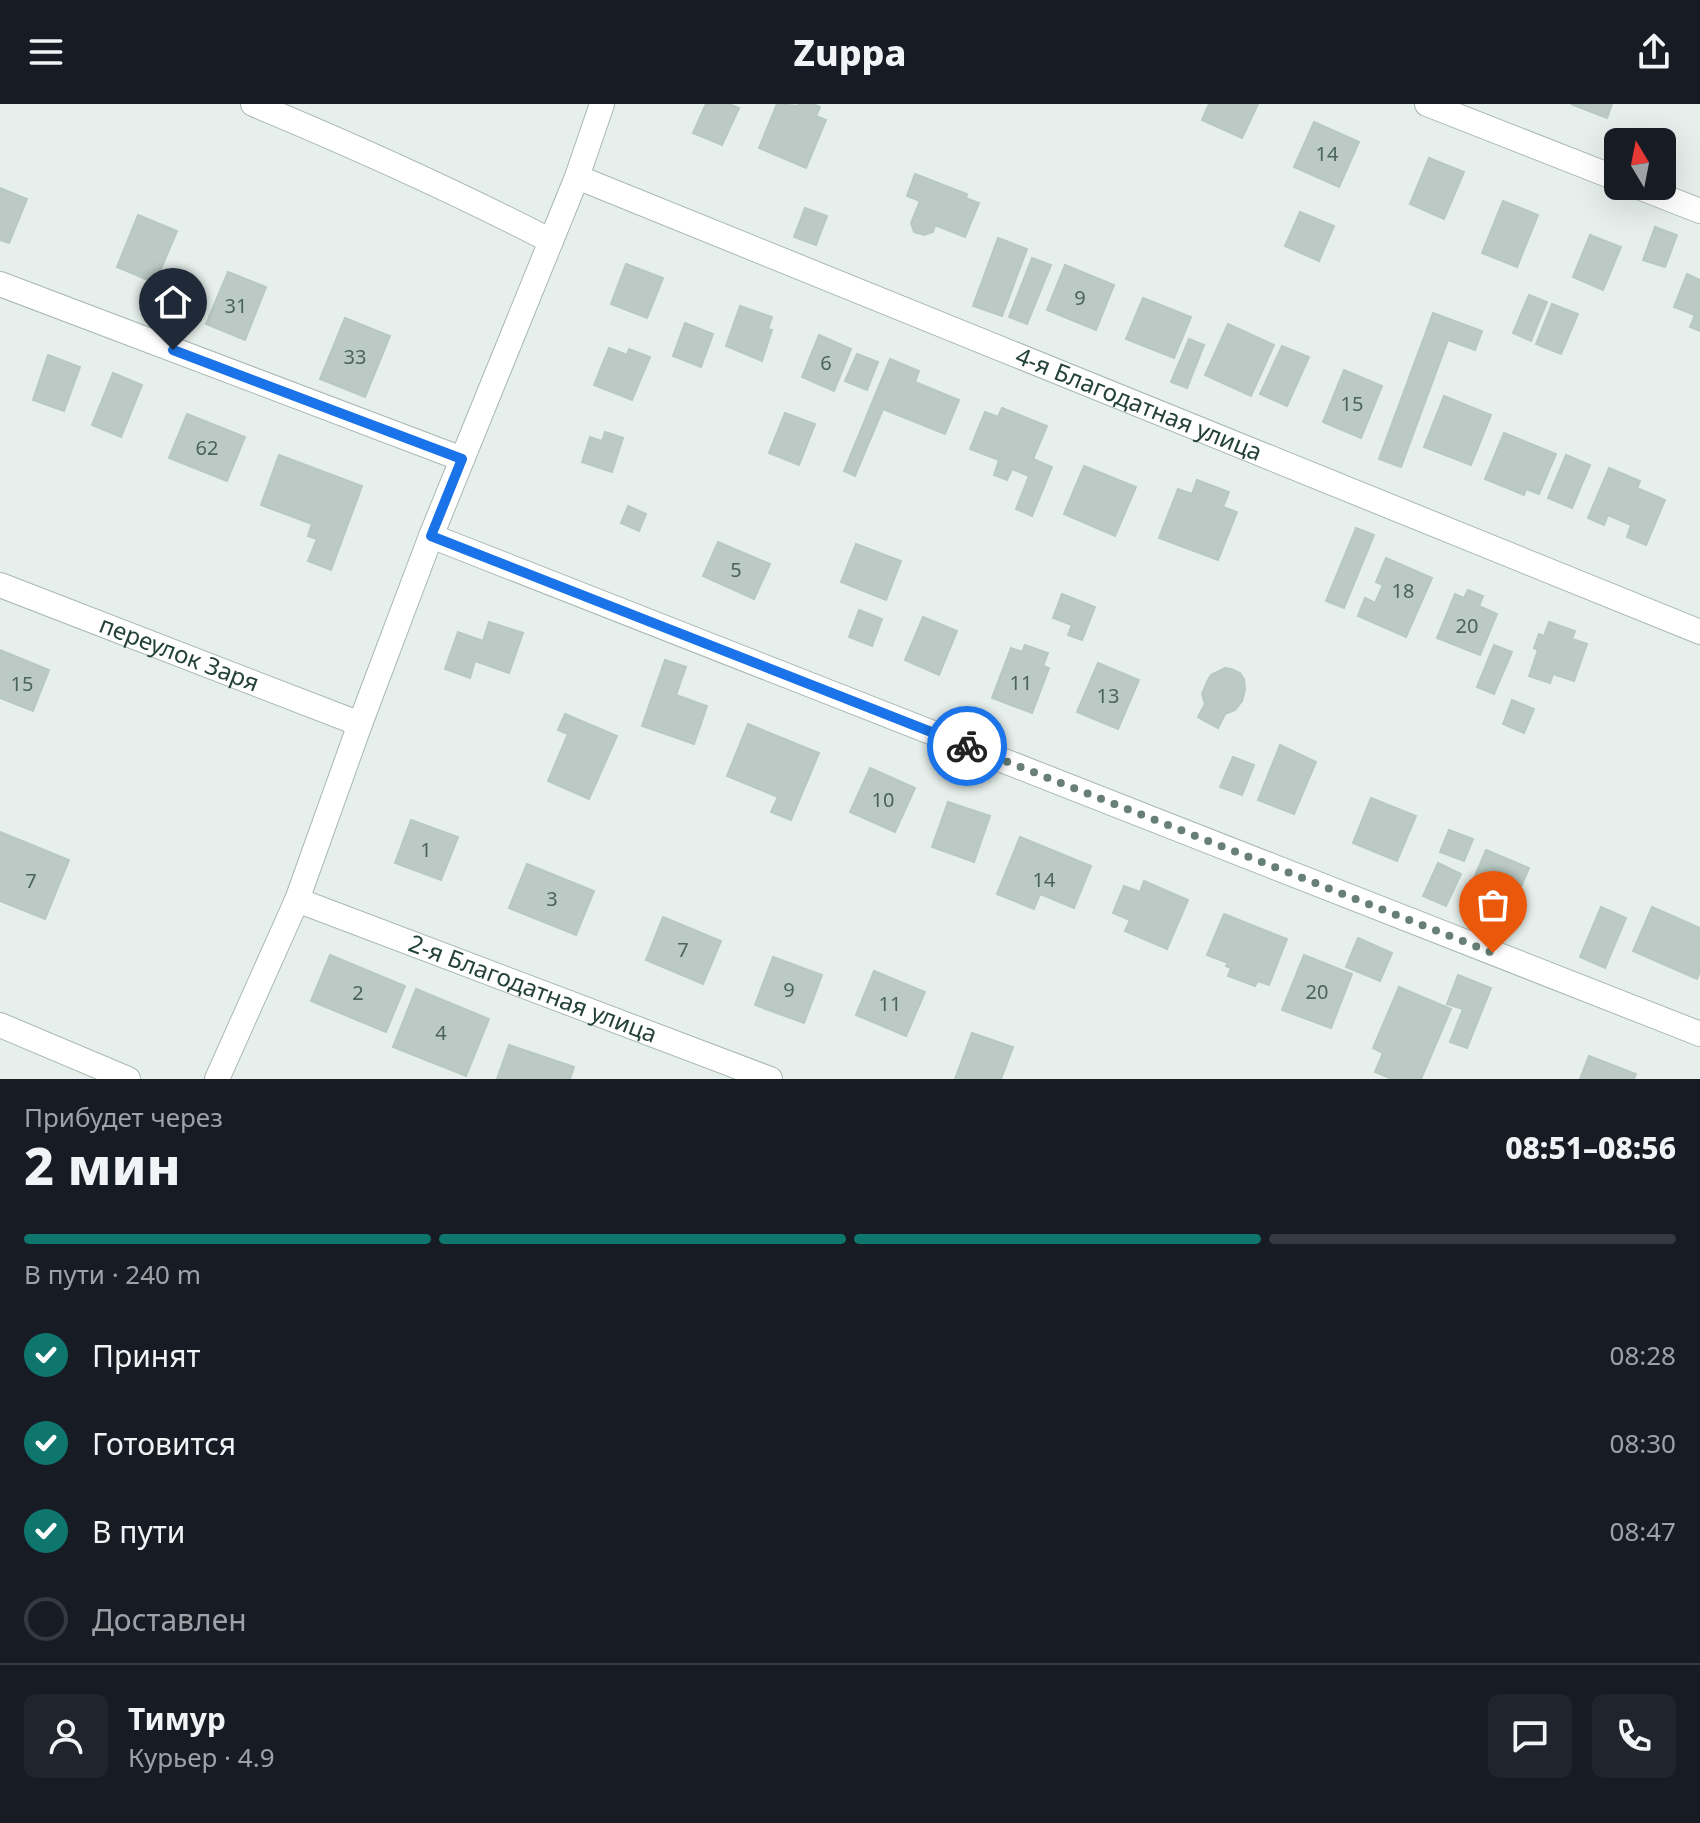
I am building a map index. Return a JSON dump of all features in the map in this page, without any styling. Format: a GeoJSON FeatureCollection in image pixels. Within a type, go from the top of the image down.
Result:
{"type":"FeatureCollection","features":[{"type":"Feature","properties":{"kind":"street"},"geometry":{"type":"LineString","coordinates":[[253,104],[331,136],[551,241]]}},
{"type":"Feature","properties":{"kind":"street"},"geometry":{"type":"LineString","coordinates":[[217,1079],[297,900],[431,536],[577,177],[602,104]]}},
{"type":"Feature","properties":{"kind":"street"},"geometry":{"type":"LineString","coordinates":[[1427,104],[1604,174]]}},
{"type":"Feature","properties":{"kind":"street","name":"4-я Благодатная улица"},"geometry":{"type":"LineString","coordinates":[[577,177],[1700,632]]}},
{"type":"Feature","properties":{"kind":"street"},"geometry":{"type":"LineString","coordinates":[[1672,200],[1700,211]]}},
{"type":"Feature","properties":{"kind":"street"},"geometry":{"type":"LineString","coordinates":[[0,284],[462,459]]}},
{"type":"Feature","properties":{"kind":"street"},"geometry":{"type":"LineString","coordinates":[[431,536],[1700,1034]]}},
{"type":"Feature","properties":{"kind":"street","name":"переулок Заря"},"geometry":{"type":"LineString","coordinates":[[0,585],[360,724]]}},
{"type":"Feature","properties":{"kind":"street","name":"2-я Благодатная улица"},"geometry":{"type":"LineString","coordinates":[[297,900],[770,1079]]}},
{"type":"Feature","properties":{"kind":"street"},"geometry":{"type":"LineString","coordinates":[[0,1025],[128,1079]]}},
{"type":"Feature","properties":{"kind":"building"},"geometry":{"type":"Polygon","coordinates":[[[706,104],[729,104],[739,108],[722,145],[693,133],[706,104]]]}},
{"type":"Feature","properties":{"kind":"building"},"geometry":{"type":"Polygon","coordinates":[[[777,104],[813,104],[820,107],[816,116],[826,120],[806,168],[759,148],[777,104]]]}},
{"type":"Feature","properties":{"kind":"building"},"geometry":{"type":"Polygon","coordinates":[[[1209,104],[1258,104],[1242,138],[1202,120],[1209,104]]]}},
{"type":"Feature","properties":{"kind":"building"},"geometry":{"type":"Polygon","coordinates":[[[1571,104],[1612,104],[1607,118],[1571,104]]]}},
{"type":"Feature","properties":{"kind":"building"},"geometry":{"type":"Polygon","coordinates":[[[1314,122],[1359,142],[1339,187],[1294,167],[1314,122]]]}},
{"type":"Feature","properties":{"kind":"building"},"geometry":{"type":"Polygon","coordinates":[[[1429,158],[1464,172],[1444,219],[1410,204],[1429,158]]]}},
{"type":"Feature","properties":{"kind":"building"},"geometry":{"type":"Polygon","coordinates":[[[915,174],[967,194],[966,198],[979,203],[965,237],[935,225],[933,232],[924,235],[914,232],[911,223],[920,201],[907,196],[915,174]]]}},
{"type":"Feature","properties":{"kind":"building"},"geometry":{"type":"Polygon","coordinates":[[[0,188],[27,199],[9,243],[0,240],[0,188]]]}},
{"type":"Feature","properties":{"kind":"building"},"geometry":{"type":"Polygon","coordinates":[[[1503,201],[1538,215],[1517,267],[1482,253],[1503,201]]]}},
{"type":"Feature","properties":{"kind":"building"},"geometry":{"type":"Polygon","coordinates":[[[805,208],[827,216],[816,245],[794,237],[805,208]]]}},
{"type":"Feature","properties":{"kind":"building"},"geometry":{"type":"Polygon","coordinates":[[[1300,212],[1334,226],[1319,261],[1285,246],[1300,212]]]}},
{"type":"Feature","properties":{"kind":"building"},"geometry":{"type":"Polygon","coordinates":[[[138,215],[177,231],[155,283],[117,267],[138,215]]]}},
{"type":"Feature","properties":{"kind":"building"},"geometry":{"type":"Polygon","coordinates":[[[1655,227],[1677,235],[1665,267],[1643,260],[1655,227]]]}},
{"type":"Feature","properties":{"kind":"building"},"geometry":{"type":"Polygon","coordinates":[[[1590,235],[1621,247],[1603,290],[1573,277],[1590,235]]]}},
{"type":"Feature","properties":{"kind":"building"},"geometry":{"type":"Polygon","coordinates":[[[998,238],[1027,249],[1002,316],[973,306],[998,238]]]}},
{"type":"Feature","properties":{"kind":"building"},"geometry":{"type":"Polygon","coordinates":[[[1032,258],[1051,265],[1027,324],[1009,317],[1032,258]]]}},
{"type":"Feature","properties":{"kind":"building"},"geometry":{"type":"Polygon","coordinates":[[[626,264],[663,278],[647,318],[611,304],[626,264]]]}},
{"type":"Feature","properties":{"kind":"building"},"geometry":{"type":"Polygon","coordinates":[[[1065,265],[1114,285],[1096,330],[1047,310],[1065,265]]]}},
{"type":"Feature","properties":{"kind":"building"},"geometry":{"type":"Polygon","coordinates":[[[228,272],[266,287],[245,340],[206,324],[228,272]]]}},
{"type":"Feature","properties":{"kind":"building"},"geometry":{"type":"Polygon","coordinates":[[[1687,274],[1700,280],[1700,331],[1690,327],[1695,315],[1674,307],[1687,274]]]}},
{"type":"Feature","properties":{"kind":"building"},"geometry":{"type":"Polygon","coordinates":[[[1529,295],[1547,302],[1531,341],[1513,333],[1529,295]]]}},
{"type":"Feature","properties":{"kind":"building"},"geometry":{"type":"Polygon","coordinates":[[[1143,298],[1191,317],[1174,358],[1126,339],[1143,298]]]}},
{"type":"Feature","properties":{"kind":"building"},"geometry":{"type":"Polygon","coordinates":[[[1552,304],[1578,314],[1561,354],[1536,344],[1552,304]]]}},
{"type":"Feature","properties":{"kind":"building"},"geometry":{"type":"Polygon","coordinates":[[[740,306],[772,317],[768,329],[772,330],[762,361],[726,346],[740,306]]]}},
{"type":"Feature","properties":{"kind":"building"},"geometry":{"type":"Polygon","coordinates":[[[1433,313],[1482,331],[1475,350],[1448,340],[1401,467],[1379,459],[1433,313]]]}},
{"type":"Feature","properties":{"kind":"building"},"geometry":{"type":"Polygon","coordinates":[[[345,318],[390,336],[365,397],[320,379],[345,318]]]}},
{"type":"Feature","properties":{"kind":"building"},"geometry":{"type":"Polygon","coordinates":[[[685,323],[713,334],[701,367],[673,356],[685,323]]]}},
{"type":"Feature","properties":{"kind":"building"},"geometry":{"type":"Polygon","coordinates":[[[1228,324],[1274,345],[1251,396],[1205,375],[1228,324]]]}},
{"type":"Feature","properties":{"kind":"building"},"geometry":{"type":"Polygon","coordinates":[[[819,335],[851,349],[834,391],[802,377],[819,335]]]}},
{"type":"Feature","properties":{"kind":"building"},"geometry":{"type":"Polygon","coordinates":[[[1189,339],[1204,345],[1187,388],[1171,382],[1189,339]]]}},
{"type":"Feature","properties":{"kind":"building"},"geometry":{"type":"Polygon","coordinates":[[[1282,346],[1309,357],[1287,406],[1260,394],[1282,346]]]}},
{"type":"Feature","properties":{"kind":"building"},"geometry":{"type":"Polygon","coordinates":[[[609,348],[627,355],[629,349],[650,357],[632,400],[594,385],[609,348]]]}},
{"type":"Feature","properties":{"kind":"building"},"geometry":{"type":"Polygon","coordinates":[[[857,354],[878,362],[867,390],[845,381],[857,354]]]}},
{"type":"Feature","properties":{"kind":"building"},"geometry":{"type":"Polygon","coordinates":[[[48,355],[80,367],[64,411],[33,400],[48,355]]]}},
{"type":"Feature","properties":{"kind":"building"},"geometry":{"type":"Polygon","coordinates":[[[890,359],[919,371],[915,382],[959,400],[945,434],[883,409],[855,476],[844,471],[890,359]]]}},
{"type":"Feature","properties":{"kind":"building"},"geometry":{"type":"Polygon","coordinates":[[[1344,370],[1382,386],[1361,438],[1323,422],[1344,370]]]}},
{"type":"Feature","properties":{"kind":"building"},"geometry":{"type":"Polygon","coordinates":[[[113,373],[142,385],[121,437],[92,425],[113,373]]]}},
{"type":"Feature","properties":{"kind":"building"},"geometry":{"type":"Polygon","coordinates":[[[1444,396],[1491,415],[1471,465],[1424,447],[1444,396]]]}},
{"type":"Feature","properties":{"kind":"building"},"geometry":{"type":"Polygon","coordinates":[[[1002,408],[1047,426],[1033,459],[1052,467],[1032,516],[1016,509],[1029,476],[1012,469],[1007,480],[994,475],[999,460],[970,449],[985,412],[998,417],[1002,408]]]}},
{"type":"Feature","properties":{"kind":"building"},"geometry":{"type":"Polygon","coordinates":[[[785,413],[815,424],[799,465],[769,453],[785,413]]]}},
{"type":"Feature","properties":{"kind":"building"},"geometry":{"type":"Polygon","coordinates":[[[187,414],[245,437],[227,481],[169,458],[187,414]]]}},
{"type":"Feature","properties":{"kind":"building"},"geometry":{"type":"Polygon","coordinates":[[[605,432],[623,438],[612,472],[582,462],[590,437],[602,441],[605,432]]]}},
{"type":"Feature","properties":{"kind":"building"},"geometry":{"type":"Polygon","coordinates":[[[1504,433],[1556,454],[1539,494],[1526,489],[1524,495],[1485,479],[1504,433]]]}},
{"type":"Feature","properties":{"kind":"building"},"geometry":{"type":"Polygon","coordinates":[[[279,455],[362,486],[331,570],[308,561],[317,539],[308,536],[312,524],[261,505],[279,455]]]}},
{"type":"Feature","properties":{"kind":"building"},"geometry":{"type":"Polygon","coordinates":[[[1566,455],[1590,465],[1572,508],[1548,498],[1566,455]]]}},
{"type":"Feature","properties":{"kind":"building"},"geometry":{"type":"Polygon","coordinates":[[[1084,466],[1136,487],[1115,536],[1064,514],[1084,466]]]}},
{"type":"Feature","properties":{"kind":"building"},"geometry":{"type":"Polygon","coordinates":[[[1609,468],[1640,481],[1637,488],[1665,500],[1646,545],[1627,537],[1631,525],[1608,515],[1604,525],[1588,518],[1609,468]]]}},
{"type":"Feature","properties":{"kind":"building"},"geometry":{"type":"Polygon","coordinates":[[[1197,480],[1229,492],[1223,507],[1237,512],[1218,560],[1159,538],[1178,489],[1192,494],[1197,480]]]}},
{"type":"Feature","properties":{"kind":"building"},"geometry":{"type":"Polygon","coordinates":[[[628,506],[646,514],[639,531],[621,523],[628,506]]]}},
{"type":"Feature","properties":{"kind":"building"},"geometry":{"type":"Polygon","coordinates":[[[1356,528],[1374,535],[1344,608],[1326,601],[1356,528]]]}},
{"type":"Feature","properties":{"kind":"building"},"geometry":{"type":"Polygon","coordinates":[[[718,542],[770,564],[754,599],[703,576],[718,542]]]}},
{"type":"Feature","properties":{"kind":"building"},"geometry":{"type":"Polygon","coordinates":[[[856,544],[901,561],[886,600],[841,582],[856,544]]]}},
{"type":"Feature","properties":{"kind":"building"},"geometry":{"type":"Polygon","coordinates":[[[1386,558],[1432,578],[1406,637],[1358,616],[1365,598],[1375,603],[1383,585],[1376,582],[1386,558]]]}},
{"type":"Feature","properties":{"kind":"building"},"geometry":{"type":"Polygon","coordinates":[[[1468,590],[1483,596],[1479,606],[1497,614],[1480,655],[1437,638],[1455,594],[1464,598],[1468,590]]]}},
{"type":"Feature","properties":{"kind":"building"},"geometry":{"type":"Polygon","coordinates":[[[1062,594],[1095,607],[1082,640],[1068,635],[1072,625],[1053,618],[1062,594]]]}},
{"type":"Feature","properties":{"kind":"building"},"geometry":{"type":"Polygon","coordinates":[[[859,610],[882,619],[872,646],[849,637],[859,610]]]}},
{"type":"Feature","properties":{"kind":"building"},"geometry":{"type":"Polygon","coordinates":[[[923,617],[957,631],[939,675],[905,660],[923,617]]]}},
{"type":"Feature","properties":{"kind":"building"},"geometry":{"type":"Polygon","coordinates":[[[489,622],[523,633],[509,673],[475,661],[470,678],[445,669],[458,632],[483,641],[489,622]]]}},
{"type":"Feature","properties":{"kind":"building"},"geometry":{"type":"Polygon","coordinates":[[[1549,622],[1575,631],[1572,639],[1587,644],[1574,681],[1553,674],[1550,683],[1529,676],[1538,650],[1534,648],[1539,634],[1544,636],[1549,622]]]}},
{"type":"Feature","properties":{"kind":"building"},"geometry":{"type":"Polygon","coordinates":[[[1025,645],[1048,653],[1043,666],[1049,668],[1032,713],[992,698],[1011,648],[1022,652],[1025,645]]]}},
{"type":"Feature","properties":{"kind":"building"},"geometry":{"type":"Polygon","coordinates":[[[1494,645],[1512,652],[1494,694],[1477,687],[1494,645]]]}},
{"type":"Feature","properties":{"kind":"building"},"geometry":{"type":"Polygon","coordinates":[[[0,650],[49,670],[33,711],[0,698],[0,650]]]}},
{"type":"Feature","properties":{"kind":"building"},"geometry":{"type":"Polygon","coordinates":[[[665,660],[686,667],[676,695],[707,706],[694,744],[642,726],[665,660]]]}},
{"type":"Feature","properties":{"kind":"building"},"geometry":{"type":"Polygon","coordinates":[[[1098,663],[1139,680],[1118,729],[1077,712],[1098,663]]]}},
{"type":"Feature","properties":{"kind":"building"},"geometry":{"type":"Polygon","coordinates":[[[1225,668],[1240,673],[1245,690],[1242,701],[1235,710],[1225,714],[1218,728],[1198,717],[1205,704],[1202,694],[1207,682],[1211,675],[1225,668]]]}},
{"type":"Feature","properties":{"kind":"building"},"geometry":{"type":"Polygon","coordinates":[[[1512,700],[1534,709],[1524,733],[1503,724],[1512,700]]]}},
{"type":"Feature","properties":{"kind":"building"},"geometry":{"type":"Polygon","coordinates":[[[565,714],[617,736],[589,799],[548,781],[568,734],[558,730],[565,714]]]}},
{"type":"Feature","properties":{"kind":"building"},"geometry":{"type":"Polygon","coordinates":[[[748,724],[819,753],[791,820],[771,812],[778,797],[727,776],[748,724]]]}},
{"type":"Feature","properties":{"kind":"building"},"geometry":{"type":"Polygon","coordinates":[[[1280,745],[1316,762],[1294,814],[1258,800],[1280,745]]]}},
{"type":"Feature","properties":{"kind":"building"},"geometry":{"type":"Polygon","coordinates":[[[1233,757],[1254,765],[1242,795],[1220,787],[1233,757]]]}},
{"type":"Feature","properties":{"kind":"building"},"geometry":{"type":"Polygon","coordinates":[[[870,768],[915,788],[895,832],[850,812],[870,768]]]}},
{"type":"Feature","properties":{"kind":"building"},"geometry":{"type":"Polygon","coordinates":[[[1371,798],[1416,816],[1397,861],[1353,843],[1371,798]]]}},
{"type":"Feature","properties":{"kind":"building"},"geometry":{"type":"Polygon","coordinates":[[[948,802],[990,816],[974,862],[932,847],[948,802]]]}},
{"type":"Feature","properties":{"kind":"building"},"geometry":{"type":"Polygon","coordinates":[[[411,820],[458,837],[441,880],[395,863],[411,820]]]}},
{"type":"Feature","properties":{"kind":"building"},"geometry":{"type":"Polygon","coordinates":[[[1449,830],[1473,839],[1464,861],[1440,852],[1449,830]]]}},
{"type":"Feature","properties":{"kind":"building"},"geometry":{"type":"Polygon","coordinates":[[[0,832],[69,860],[45,919],[0,901],[0,832]]]}},
{"type":"Feature","properties":{"kind":"building"},"geometry":{"type":"Polygon","coordinates":[[[1020,837],[1091,866],[1074,908],[1040,894],[1034,909],[997,894],[1020,837]]]}},
{"type":"Feature","properties":{"kind":"building"},"geometry":{"type":"Polygon","coordinates":[[[1486,850],[1529,868],[1512,908],[1469,890],[1486,850]]]}},
{"type":"Feature","properties":{"kind":"building"},"geometry":{"type":"Polygon","coordinates":[[[1438,863],[1461,874],[1446,906],[1423,896],[1438,863]]]}},
{"type":"Feature","properties":{"kind":"building"},"geometry":{"type":"Polygon","coordinates":[[[527,864],[594,891],[576,935],[509,908],[527,864]]]}},
{"type":"Feature","properties":{"kind":"building"},"geometry":{"type":"Polygon","coordinates":[[[1144,881],[1188,900],[1167,949],[1125,931],[1130,920],[1113,913],[1124,886],[1140,892],[1144,881]]]}},
{"type":"Feature","properties":{"kind":"building"},"geometry":{"type":"Polygon","coordinates":[[[1601,907],[1626,918],[1605,968],[1580,957],[1601,907]]]}},
{"type":"Feature","properties":{"kind":"building"},"geometry":{"type":"Polygon","coordinates":[[[1652,907],[1700,928],[1700,971],[1697,979],[1633,951],[1652,907]]]}},
{"type":"Feature","properties":{"kind":"building"},"geometry":{"type":"Polygon","coordinates":[[[1224,914],[1287,939],[1269,985],[1258,981],[1255,986],[1228,976],[1231,968],[1226,966],[1228,963],[1207,955],[1224,914]]]}},
{"type":"Feature","properties":{"kind":"building"},"geometry":{"type":"Polygon","coordinates":[[[663,917],[721,941],[703,984],[646,960],[663,917]]]}},
{"type":"Feature","properties":{"kind":"building"},"geometry":{"type":"Polygon","coordinates":[[[1358,938],[1392,953],[1380,981],[1346,967],[1358,938]]]}},
{"type":"Feature","properties":{"kind":"building"},"geometry":{"type":"Polygon","coordinates":[[[330,955],[405,986],[386,1032],[311,1001],[330,955]]]}},
{"type":"Feature","properties":{"kind":"building"},"geometry":{"type":"Polygon","coordinates":[[[1304,955],[1352,974],[1331,1028],[1282,1010],[1304,955]]]}},
{"type":"Feature","properties":{"kind":"building"},"geometry":{"type":"Polygon","coordinates":[[[773,957],[822,975],[804,1023],[755,1005],[773,957]]]}},
{"type":"Feature","properties":{"kind":"building"},"geometry":{"type":"Polygon","coordinates":[[[874,971],[925,992],[906,1036],[856,1015],[874,971]]]}},
{"type":"Feature","properties":{"kind":"building"},"geometry":{"type":"Polygon","coordinates":[[[1458,975],[1491,988],[1467,1048],[1450,1042],[1463,1009],[1447,1004],[1458,975]]]}},
{"type":"Feature","properties":{"kind":"building"},"geometry":{"type":"Polygon","coordinates":[[[1399,987],[1451,1009],[1421,1079],[1392,1079],[1375,1072],[1383,1053],[1373,1048],[1399,987]]]}},
{"type":"Feature","properties":{"kind":"building"},"geometry":{"type":"Polygon","coordinates":[[[416,989],[489,1019],[466,1076],[393,1047],[416,989]]]}},
{"type":"Feature","properties":{"kind":"building"},"geometry":{"type":"Polygon","coordinates":[[[972,1033],[1013,1047],[1001,1079],[955,1079],[972,1033]]]}},
{"type":"Feature","properties":{"kind":"building"},"geometry":{"type":"Polygon","coordinates":[[[509,1045],[574,1067],[570,1079],[497,1079],[509,1045]]]}},
{"type":"Feature","properties":{"kind":"building"},"geometry":{"type":"Polygon","coordinates":[[[1589,1056],[1636,1074],[1634,1079],[1580,1079],[1589,1056]]]}},
{"type":"Feature","properties":{"kind":"way so far"},"geometry":{"type":"LineString","coordinates":[[967,746],[1493,953]]}},
{"type":"Feature","properties":{"kind":"route"},"geometry":{"type":"LineString","coordinates":[[173,350],[462,459],[431,536],[967,746]]}}]}
